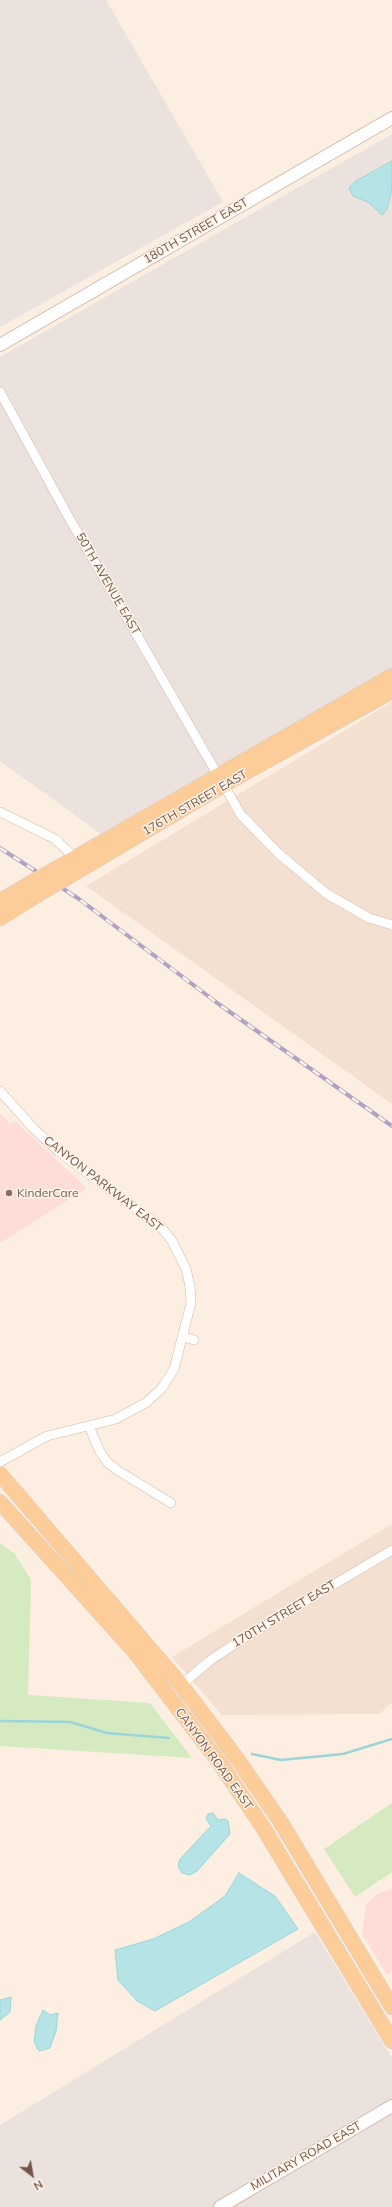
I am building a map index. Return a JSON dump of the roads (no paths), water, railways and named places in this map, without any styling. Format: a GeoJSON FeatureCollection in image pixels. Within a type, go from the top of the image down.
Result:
{"type":"FeatureCollection","features":[{"type":"Feature","properties":{"kind":"main road","name":"176TH STREET EAST"},"geometry":{"type":"LineString","coordinates":[[0,901],[36,887],[60,874],[220,780],[392,676]]}},
{"type":"Feature","properties":{"kind":"main road","name":"176TH STREET EAST"},"geometry":{"type":"LineString","coordinates":[[60,874],[75,858],[220,780],[392,691]]}},
{"type":"Feature","properties":{"kind":"main road","name":"176TH STREET EAST"},"geometry":{"type":"LineString","coordinates":[[0,918],[36,887]]}},
{"type":"Feature","properties":{"kind":"main road","name":"CANYON ROAD EAST"},"geometry":{"type":"LineString","coordinates":[[0,1474],[181,1685],[235,1756],[280,1821],[392,2007]]}},
{"type":"Feature","properties":{"kind":"main road","name":"CANYON ROAD EAST"},"geometry":{"type":"LineString","coordinates":[[0,1502],[134,1651],[218,1762],[264,1829],[392,2041]]}},
{"type":"Feature","properties":{"kind":"main road"},"geometry":{"type":"LineString","coordinates":[[134,1651],[170,1684],[178,1686],[181,1685]]}},
{"type":"Feature","properties":{"kind":"street","name":"180TH STREET EAST"},"geometry":{"type":"LineString","coordinates":[[0,345],[392,118]]}},
{"type":"Feature","properties":{"kind":"street","name":"50TH AVENUE EAST"},"geometry":{"type":"LineString","coordinates":[[0,392],[241,815],[279,854],[313,883],[340,903],[368,918],[392,925]]}},
{"type":"Feature","properties":{"kind":"street"},"geometry":{"type":"LineString","coordinates":[[0,812],[54,839],[75,858]]}},
{"type":"Feature","properties":{"kind":"street","name":"CANYON PARKWAY EAST"},"geometry":{"type":"LineString","coordinates":[[0,1091],[28,1122],[59,1152],[161,1227],[172,1241],[186,1269],[190,1286],[191,1303],[184,1337],[174,1369],[162,1388],[147,1402],[116,1419],[48,1436],[0,1462]]}},
{"type":"Feature","properties":{"kind":"street"},"geometry":{"type":"LineString","coordinates":[[184,1337],[194,1340]]}},
{"type":"Feature","properties":{"kind":"street"},"geometry":{"type":"LineString","coordinates":[[89,1426],[99,1450],[107,1462],[117,1470],[172,1503]]}},
{"type":"Feature","properties":{"kind":"street","name":"170TH STREET EAST"},"geometry":{"type":"LineString","coordinates":[[181,1685],[212,1659],[247,1636],[392,1550]]}},
{"type":"Feature","properties":{"kind":"street","name":"MILITARY ROAD EAST"},"geometry":{"type":"LineString","coordinates":[[220,2207],[392,2106]]}},
{"type":"Feature","properties":{"kind":"water"},"geometry":{"type":"Polygon","coordinates":[[[392,161],[392,189],[387,209],[382,215],[368,202],[353,196],[349,188],[356,181],[392,161]]]}},
{"type":"Feature","properties":{"kind":"water"},"geometry":{"type":"Polygon","coordinates":[[[213,1813],[218,1820],[225,1819],[228,1821],[230,1834],[197,1871],[190,1875],[182,1873],[178,1866],[180,1859],[211,1826],[206,1819],[208,1814],[213,1813]]]}},
{"type":"Feature","properties":{"kind":"water"},"geometry":{"type":"Polygon","coordinates":[[[239,1873],[275,1896],[298,1929],[155,2011],[137,2001],[118,1980],[115,1950],[153,1939],[189,1922],[225,1896],[239,1873]]]}},
{"type":"Feature","properties":{"kind":"water"},"geometry":{"type":"Polygon","coordinates":[[[11,1997],[10,2012],[0,2020],[0,2000],[11,1997]]]}},
{"type":"Feature","properties":{"kind":"water"},"geometry":{"type":"Polygon","coordinates":[[[43,2010],[50,2015],[58,2013],[56,2031],[50,2048],[39,2051],[34,2042],[36,2026],[43,2010]]]}},
{"type":"Feature","properties":{"kind":"waterway"},"geometry":{"type":"LineString","coordinates":[[0,1721],[70,1722],[107,1733],[169,1738]]}},
{"type":"Feature","properties":{"kind":"waterway"},"geometry":{"type":"LineString","coordinates":[[252,1754],[281,1760],[343,1754],[392,1739]]}},
{"type":"Feature","properties":{"kind":"railway"},"geometry":{"type":"LineString","coordinates":[[0,848],[79,899],[220,1005],[392,1126]]}},
{"type":"Feature","properties":{"kind":"place","name":"KinderCare"},"geometry":{"type":"Point","coordinates":[9,1193]}}]}
